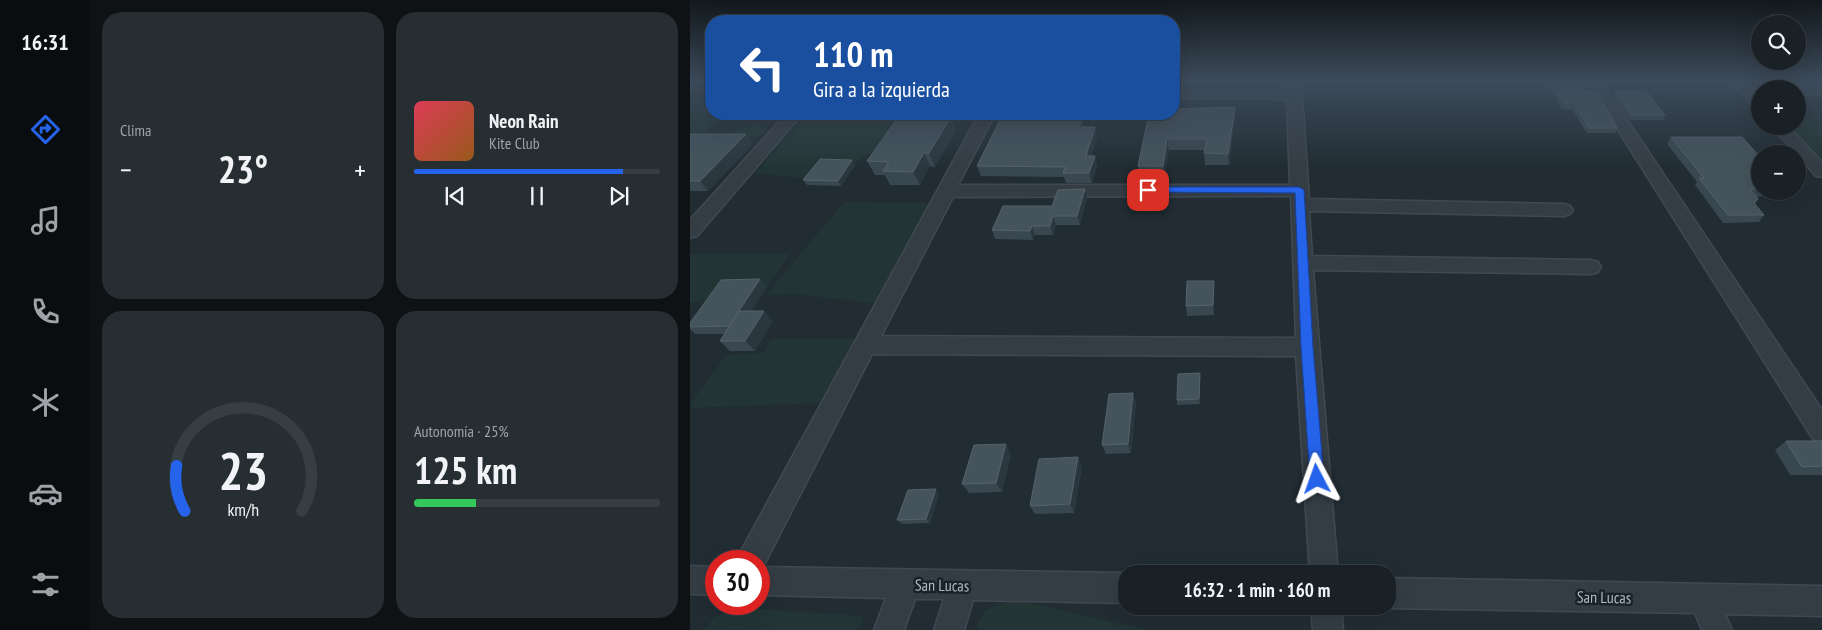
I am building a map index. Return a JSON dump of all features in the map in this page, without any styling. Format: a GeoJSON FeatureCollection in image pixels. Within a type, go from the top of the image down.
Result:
{"type":"FeatureCollection","features":[{"type":"Feature","properties":{"kind":"street"},"geometry":{"type":"LineString","coordinates":[[1295,110],[1307,347],[1323,565]]}},
{"type":"Feature","properties":{"kind":"street"},"geometry":{"type":"LineString","coordinates":[[1613,110],[1822,431]]}},
{"type":"Feature","properties":{"kind":"street"},"geometry":{"type":"LineString","coordinates":[[690,232],[789,120]]}},
{"type":"Feature","properties":{"kind":"street"},"geometry":{"type":"LineString","coordinates":[[757,550],[863,345],[984,120]]}},
{"type":"Feature","properties":{"kind":"street"},"geometry":{"type":"LineString","coordinates":[[1787,135],[1822,172]]}},
{"type":"Feature","properties":{"kind":"street"},"geometry":{"type":"LineString","coordinates":[[946,191],[1300,197],[1564,210]]}},
{"type":"Feature","properties":{"kind":"street"},"geometry":{"type":"LineString","coordinates":[[690,207],[711,207]]}},
{"type":"Feature","properties":{"kind":"street"},"geometry":{"type":"LineString","coordinates":[[1303,263],[1591,266]]}},
{"type":"Feature","properties":{"kind":"street"},"geometry":{"type":"LineString","coordinates":[[863,345],[1307,347]]}},
{"type":"Feature","properties":{"kind":"street"},"geometry":{"type":"LineString","coordinates":[[690,580],[705,581]]}},
{"type":"Feature","properties":{"kind":"street","name":"San Lucas"},"geometry":{"type":"LineString","coordinates":[[770,581],[1118,588]]}},
{"type":"Feature","properties":{"kind":"street"},"geometry":{"type":"LineString","coordinates":[[889,630],[906,584]]}},
{"type":"Feature","properties":{"kind":"street"},"geometry":{"type":"LineString","coordinates":[[949,630],[963,585]]}},
{"type":"Feature","properties":{"kind":"street","name":"San Lucas"},"geometry":{"type":"LineString","coordinates":[[1396,593],[1822,601]]}},
{"type":"Feature","properties":{"kind":"street"},"geometry":{"type":"LineString","coordinates":[[1704,599],[1717,630]]}},
{"type":"Feature","properties":{"kind":"street"},"geometry":{"type":"LineString","coordinates":[[1327,615],[1328,630]]}},
{"type":"Feature","properties":{"kind":"green space"},"geometry":{"type":"Polygon","coordinates":[[[690,110],[705,110],[705,120],[718,120],[701,136],[690,136],[690,110]]]}},
{"type":"Feature","properties":{"kind":"green space"},"geometry":{"type":"Polygon","coordinates":[[[1822,116],[1822,161],[1798,135],[1806,135],[1806,119],[1822,116]]]}},
{"type":"Feature","properties":{"kind":"green space"},"geometry":{"type":"Polygon","coordinates":[[[804,120],[910,120],[901,136],[854,163],[819,158],[805,178],[755,173],[804,120]]]}},
{"type":"Feature","properties":{"kind":"green space"},"geometry":{"type":"Polygon","coordinates":[[[758,123],[768,127],[759,136],[754,138],[743,139],[726,135],[758,123]]]}},
{"type":"Feature","properties":{"kind":"green space"},"geometry":{"type":"Polygon","coordinates":[[[844,202],[937,203],[879,304],[795,294],[766,295],[844,202]]]}},
{"type":"Feature","properties":{"kind":"green space"},"geometry":{"type":"Polygon","coordinates":[[[690,254],[790,254],[767,287],[729,282],[714,301],[690,302],[690,254]]]}},
{"type":"Feature","properties":{"kind":"green space"},"geometry":{"type":"Polygon","coordinates":[[[770,339],[858,339],[825,403],[690,408],[690,404],[726,355],[764,353],[770,339]]]}},
{"type":"Feature","properties":{"kind":"green space"},"geometry":{"type":"Polygon","coordinates":[[[1013,599],[1148,630],[980,630],[977,625],[984,611],[1013,599]]]}},
{"type":"Feature","properties":{"kind":"green space"},"geometry":{"type":"Polygon","coordinates":[[[770,610],[864,616],[858,630],[705,630],[714,617],[720,615],[770,615],[770,610]]]}},
{"type":"Feature","properties":{"kind":"building"},"geometry":{"type":"Polygon","coordinates":[[[1180,110],[1234,110],[1228,154],[1204,153],[1207,139],[1167,139],[1163,166],[1138,166],[1148,120],[1180,120],[1180,110]]]}},
{"type":"Feature","properties":{"kind":"building"},"geometry":{"type":"Polygon","coordinates":[[[1578,110],[1607,110],[1617,128],[1589,128],[1578,110]]]}},
{"type":"Feature","properties":{"kind":"building"},"geometry":{"type":"Polygon","coordinates":[[[1629,110],[1661,110],[1665,115],[1632,115],[1629,110]]]}},
{"type":"Feature","properties":{"kind":"building"},"geometry":{"type":"Polygon","coordinates":[[[896,120],[949,120],[929,153],[924,153],[913,172],[883,171],[889,162],[867,161],[896,120]]]}},
{"type":"Feature","properties":{"kind":"building"},"geometry":{"type":"Polygon","coordinates":[[[1000,120],[1082,120],[1079,127],[1095,127],[1086,156],[1095,156],[1089,173],[1063,173],[1065,167],[977,166],[1000,120]]]}},
{"type":"Feature","properties":{"kind":"building"},"geometry":{"type":"Polygon","coordinates":[[[690,134],[746,134],[700,181],[690,181],[690,134]]]}},
{"type":"Feature","properties":{"kind":"building"},"geometry":{"type":"Polygon","coordinates":[[[1671,137],[1742,137],[1751,147],[1751,200],[1757,200],[1754,203],[1764,215],[1728,215],[1699,178],[1704,178],[1671,137]]]}},
{"type":"Feature","properties":{"kind":"building"},"geometry":{"type":"Polygon","coordinates":[[[820,159],[852,160],[838,181],[803,180],[820,159]]]}},
{"type":"Feature","properties":{"kind":"building"},"geometry":{"type":"Polygon","coordinates":[[[1085,189],[1077,216],[1053,216],[1050,226],[1032,226],[1030,231],[992,230],[1003,206],[1052,206],[1058,190],[1085,189]]]}},
{"type":"Feature","properties":{"kind":"building"},"geometry":{"type":"Polygon","coordinates":[[[760,279],[729,326],[690,327],[690,323],[721,280],[760,279]]]}},
{"type":"Feature","properties":{"kind":"building"},"geometry":{"type":"Polygon","coordinates":[[[1187,281],[1214,281],[1213,305],[1186,306],[1187,281]]]}},
{"type":"Feature","properties":{"kind":"building"},"geometry":{"type":"Polygon","coordinates":[[[739,311],[764,311],[745,341],[720,341],[739,311]]]}},
{"type":"Feature","properties":{"kind":"building"},"geometry":{"type":"Polygon","coordinates":[[[1200,373],[1199,399],[1177,400],[1178,374],[1200,373]]]}},
{"type":"Feature","properties":{"kind":"building"},"geometry":{"type":"Polygon","coordinates":[[[1133,393],[1128,444],[1102,445],[1109,394],[1133,393]]]}},
{"type":"Feature","properties":{"kind":"building"},"geometry":{"type":"Polygon","coordinates":[[[1786,441],[1822,441],[1822,466],[1802,467],[1786,441]]]}},
{"type":"Feature","properties":{"kind":"building"},"geometry":{"type":"Polygon","coordinates":[[[1006,444],[996,483],[962,484],[974,445],[1006,444]]]}},
{"type":"Feature","properties":{"kind":"building"},"geometry":{"type":"Polygon","coordinates":[[[1078,457],[1070,504],[1030,506],[1039,459],[1078,457]]]}},
{"type":"Feature","properties":{"kind":"building"},"geometry":{"type":"Polygon","coordinates":[[[936,489],[926,519],[897,520],[908,490],[936,489]]]}},
{"type":"Feature","properties":{"kind":"route"},"geometry":{"type":"LineString","coordinates":[[1148,190],[1299,190],[1307,347],[1317,479]]}}]}
